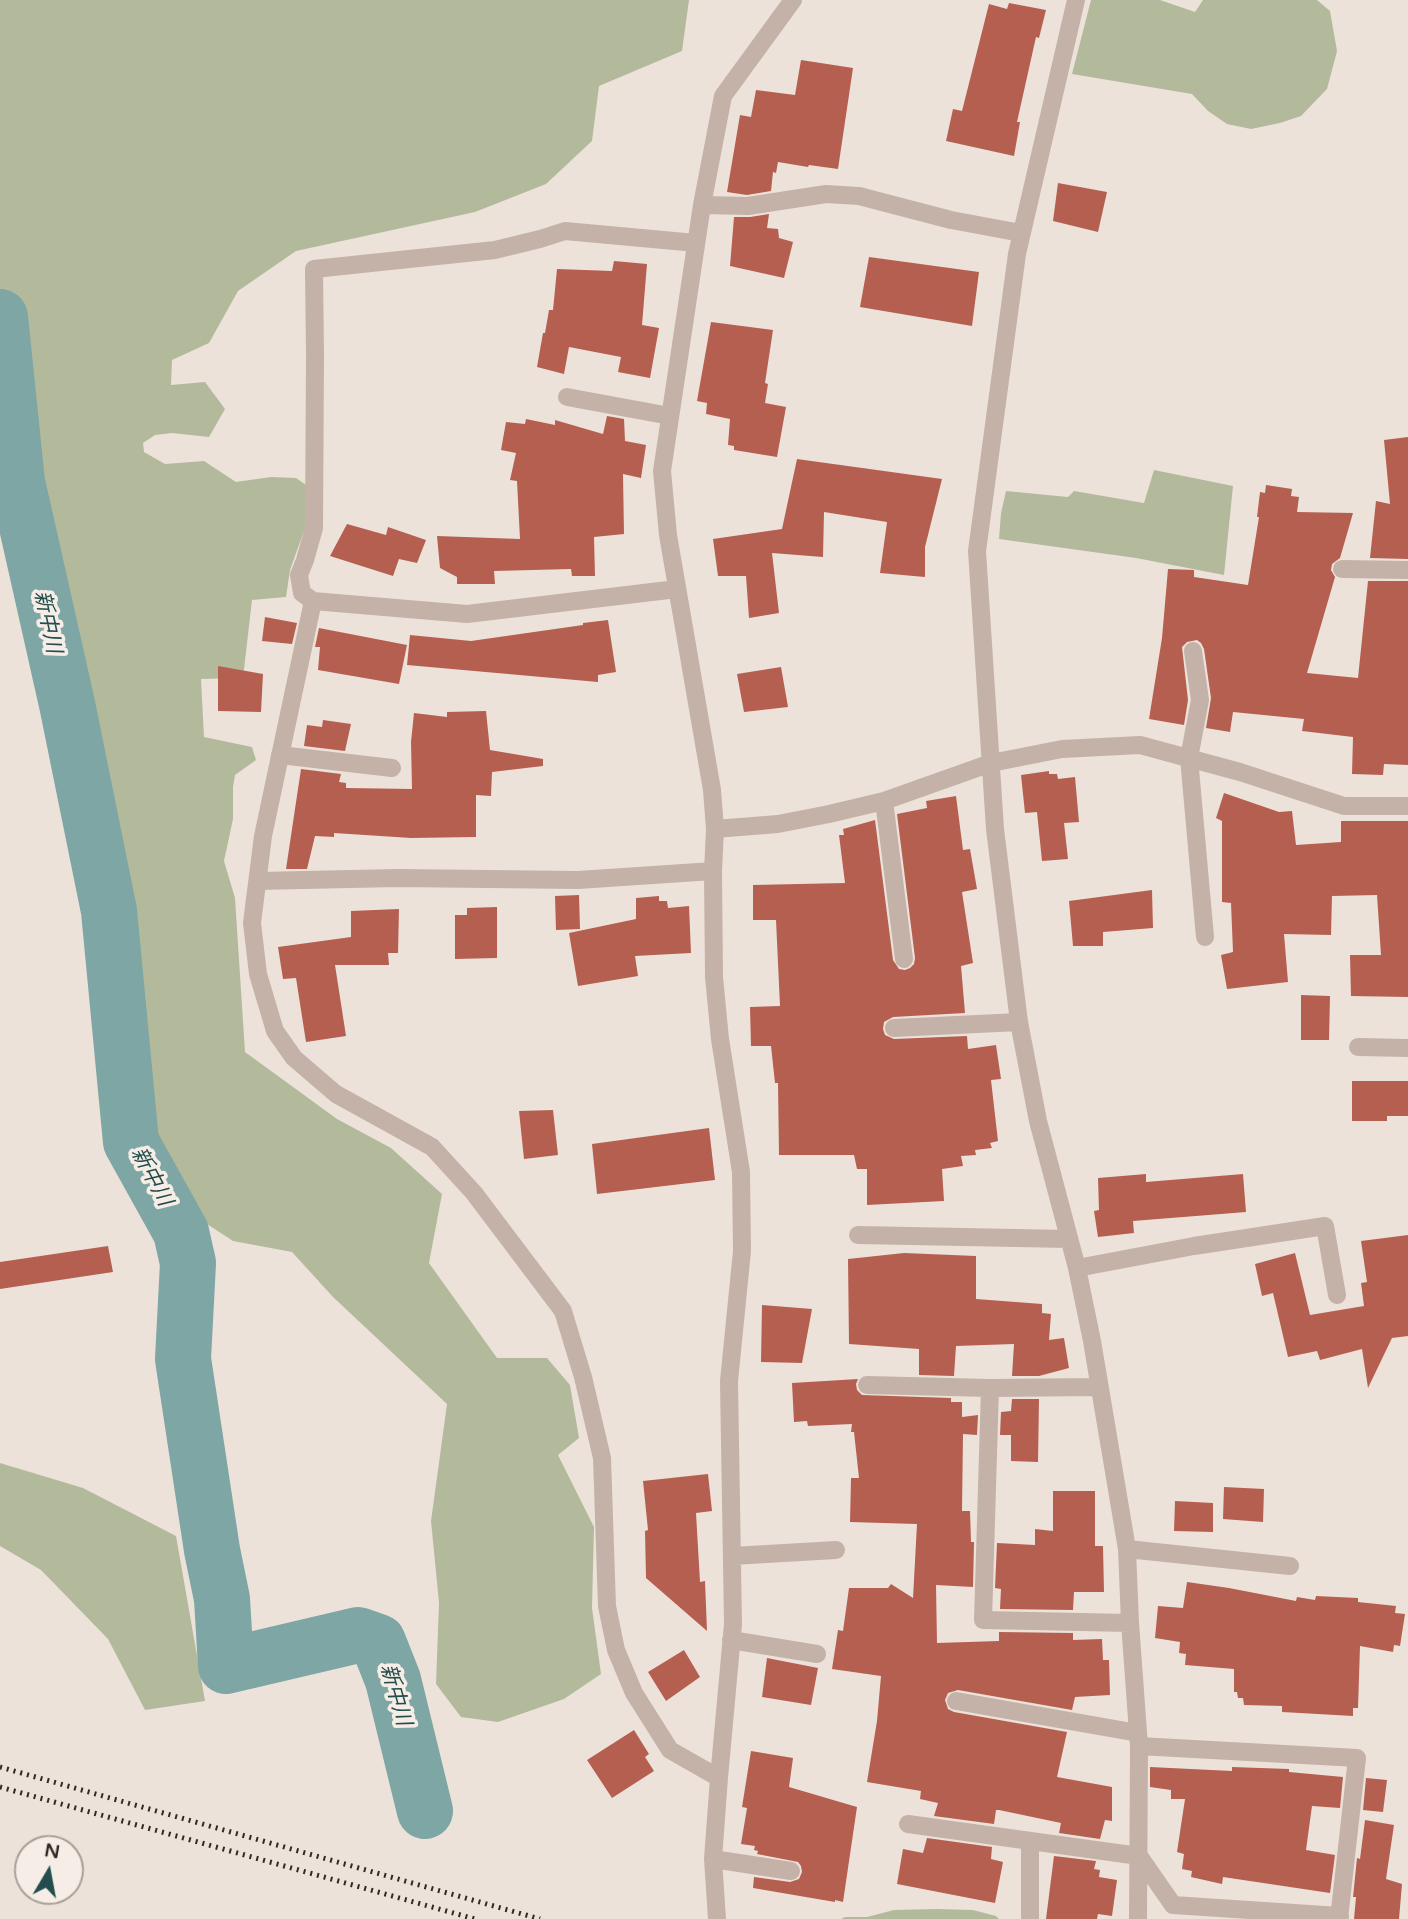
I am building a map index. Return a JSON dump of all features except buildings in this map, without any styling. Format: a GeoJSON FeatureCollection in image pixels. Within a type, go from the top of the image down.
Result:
{"type":"FeatureCollection","features":[{"type":"Feature","properties":{"kind":"street"},"geometry":{"type":"LineString","coordinates":[[717,1919],[713,1859],[733,1624],[729,1381],[742,1251],[741,1172],[715,978],[715,829],[712,790],[668,535],[662,471],[702,205],[723,96],[793,0]]}},
{"type":"Feature","properties":{"kind":"street"},"geometry":{"type":"LineString","coordinates":[[1076,0],[1017,254],[977,551],[995,829],[1019,1022],[1038,1121],[1092,1340],[1127,1549],[1139,1739],[1138,1919]]}},
{"type":"Feature","properties":{"kind":"street"},"geometry":{"type":"LineString","coordinates":[[702,205],[748,206],[826,194],[859,196],[951,220],[1021,233]]}},
{"type":"Feature","properties":{"kind":"street"},"geometry":{"type":"LineString","coordinates":[[677,589],[467,614],[313,601],[302,593],[299,575],[314,528],[314,269],[495,250],[565,231],[696,243]]}},
{"type":"Feature","properties":{"kind":"street"},"geometry":{"type":"LineString","coordinates":[[567,397],[670,416]]}},
{"type":"Feature","properties":{"kind":"street"},"geometry":{"type":"LineString","coordinates":[[1342,569],[1408,570]]}},
{"type":"Feature","properties":{"kind":"street"},"geometry":{"type":"LineString","coordinates":[[313,601],[263,836],[252,923],[258,974],[275,1031],[294,1058],[336,1094],[432,1147],[474,1193],[563,1311],[583,1377],[602,1458],[607,1606],[616,1650],[634,1693],[670,1750],[719,1778]]}},
{"type":"Feature","properties":{"kind":"street"},"geometry":{"type":"LineString","coordinates":[[1193,651],[1200,700],[1189,758],[1205,937]]}},
{"type":"Feature","properties":{"kind":"street"},"geometry":{"type":"LineString","coordinates":[[715,829],[778,824],[884,801],[991,762],[1062,749],[1140,745],[1240,772],[1344,806],[1408,806]]}},
{"type":"Feature","properties":{"kind":"street"},"geometry":{"type":"LineString","coordinates":[[280,755],[392,768]]}},
{"type":"Feature","properties":{"kind":"street"},"geometry":{"type":"LineString","coordinates":[[884,801],[904,959]]}},
{"type":"Feature","properties":{"kind":"street"},"geometry":{"type":"LineString","coordinates":[[258,881],[397,878],[578,880],[713,871]]}},
{"type":"Feature","properties":{"kind":"street"},"geometry":{"type":"LineString","coordinates":[[894,1028],[1019,1022]]}},
{"type":"Feature","properties":{"kind":"street"},"geometry":{"type":"LineString","coordinates":[[1358,1047],[1408,1048]]}},
{"type":"Feature","properties":{"kind":"street"},"geometry":{"type":"LineString","coordinates":[[1076,1268],[1325,1226],[1337,1295]]}},
{"type":"Feature","properties":{"kind":"street"},"geometry":{"type":"LineString","coordinates":[[858,1235],[1069,1239]]}},
{"type":"Feature","properties":{"kind":"street"},"geometry":{"type":"LineString","coordinates":[[867,1385],[1100,1387]]}},
{"type":"Feature","properties":{"kind":"street"},"geometry":{"type":"LineString","coordinates":[[990,1388],[983,1620],[1130,1623]]}},
{"type":"Feature","properties":{"kind":"street"},"geometry":{"type":"LineString","coordinates":[[1127,1549],[1290,1566]]}},
{"type":"Feature","properties":{"kind":"street"},"geometry":{"type":"LineString","coordinates":[[732,1556],[836,1550]]}},
{"type":"Feature","properties":{"kind":"street"},"geometry":{"type":"LineString","coordinates":[[731,1640],[817,1654]]}},
{"type":"Feature","properties":{"kind":"street"},"geometry":{"type":"LineString","coordinates":[[956,1702],[1139,1739],[1357,1758],[1339,1917],[1174,1912],[1139,1856]]}},
{"type":"Feature","properties":{"kind":"street"},"geometry":{"type":"LineString","coordinates":[[908,1824],[1139,1856]]}},
{"type":"Feature","properties":{"kind":"street"},"geometry":{"type":"LineString","coordinates":[[1030,1841],[1030,1917]]}},
{"type":"Feature","properties":{"kind":"street"},"geometry":{"type":"LineString","coordinates":[[713,1859],[790,1871]]}},
{"type":"Feature","properties":{"kind":"green space"},"geometry":{"type":"Polygon","coordinates":[[[0,0],[689,0],[682,51],[599,86],[592,141],[546,184],[475,212],[296,251],[238,291],[209,343],[172,360],[171,385],[205,382],[225,409],[209,437],[172,433],[155,435],[143,443],[144,452],[165,464],[204,461],[236,482],[271,477],[296,478],[319,494],[290,570],[286,597],[252,600],[243,678],[201,679],[204,737],[252,747],[256,760],[235,775],[233,819],[224,861],[235,898],[245,1052],[337,1119],[391,1148],[442,1194],[429,1263],[497,1358],[547,1358],[570,1385],[579,1438],[558,1455],[594,1527],[592,1608],[601,1674],[564,1699],[498,1722],[461,1717],[436,1684],[439,1603],[431,1521],[447,1404],[333,1297],[292,1252],[233,1241],[164,1196],[126,1152],[102,1063],[82,896],[56,723],[0,528],[0,0]]]}},
{"type":"Feature","properties":{"kind":"green space"},"geometry":{"type":"Polygon","coordinates":[[[1091,0],[1160,0],[1195,12],[1203,0],[1317,0],[1330,11],[1337,51],[1327,89],[1301,116],[1251,129],[1227,124],[1208,111],[1192,94],[1072,74],[1091,0]]]}},
{"type":"Feature","properties":{"kind":"green space"},"geometry":{"type":"Polygon","coordinates":[[[1154,470],[1233,486],[1224,575],[1136,558],[999,539],[1006,491],[1068,497],[1074,491],[1144,503],[1154,470]]]}},
{"type":"Feature","properties":{"kind":"green space"},"geometry":{"type":"Polygon","coordinates":[[[0,1463],[83,1488],[176,1536],[205,1701],[145,1710],[108,1639],[41,1570],[0,1546],[0,1463]]]}},
{"type":"Feature","properties":{"kind":"green space"},"geometry":{"type":"Polygon","coordinates":[[[894,1910],[973,1910],[999,1919],[841,1919],[867,1917],[894,1910]]]}},
{"type":"Feature","properties":{"kind":"waterway","name":"新中川"},"geometry":{"type":"LineString","coordinates":[[0,317],[17,482],[67,704],[109,911],[131,1142],[181,1232],[188,1263],[183,1359],[222,1599],[226,1666],[358,1635],[378,1642],[393,1680],[425,1811]]}},
{"type":"Feature","properties":{"kind":"railway"},"geometry":{"type":"LineString","coordinates":[[0,1767],[540,1919]]}},
{"type":"Feature","properties":{"kind":"railway"},"geometry":{"type":"LineString","coordinates":[[0,1787],[475,1919]]}}]}
